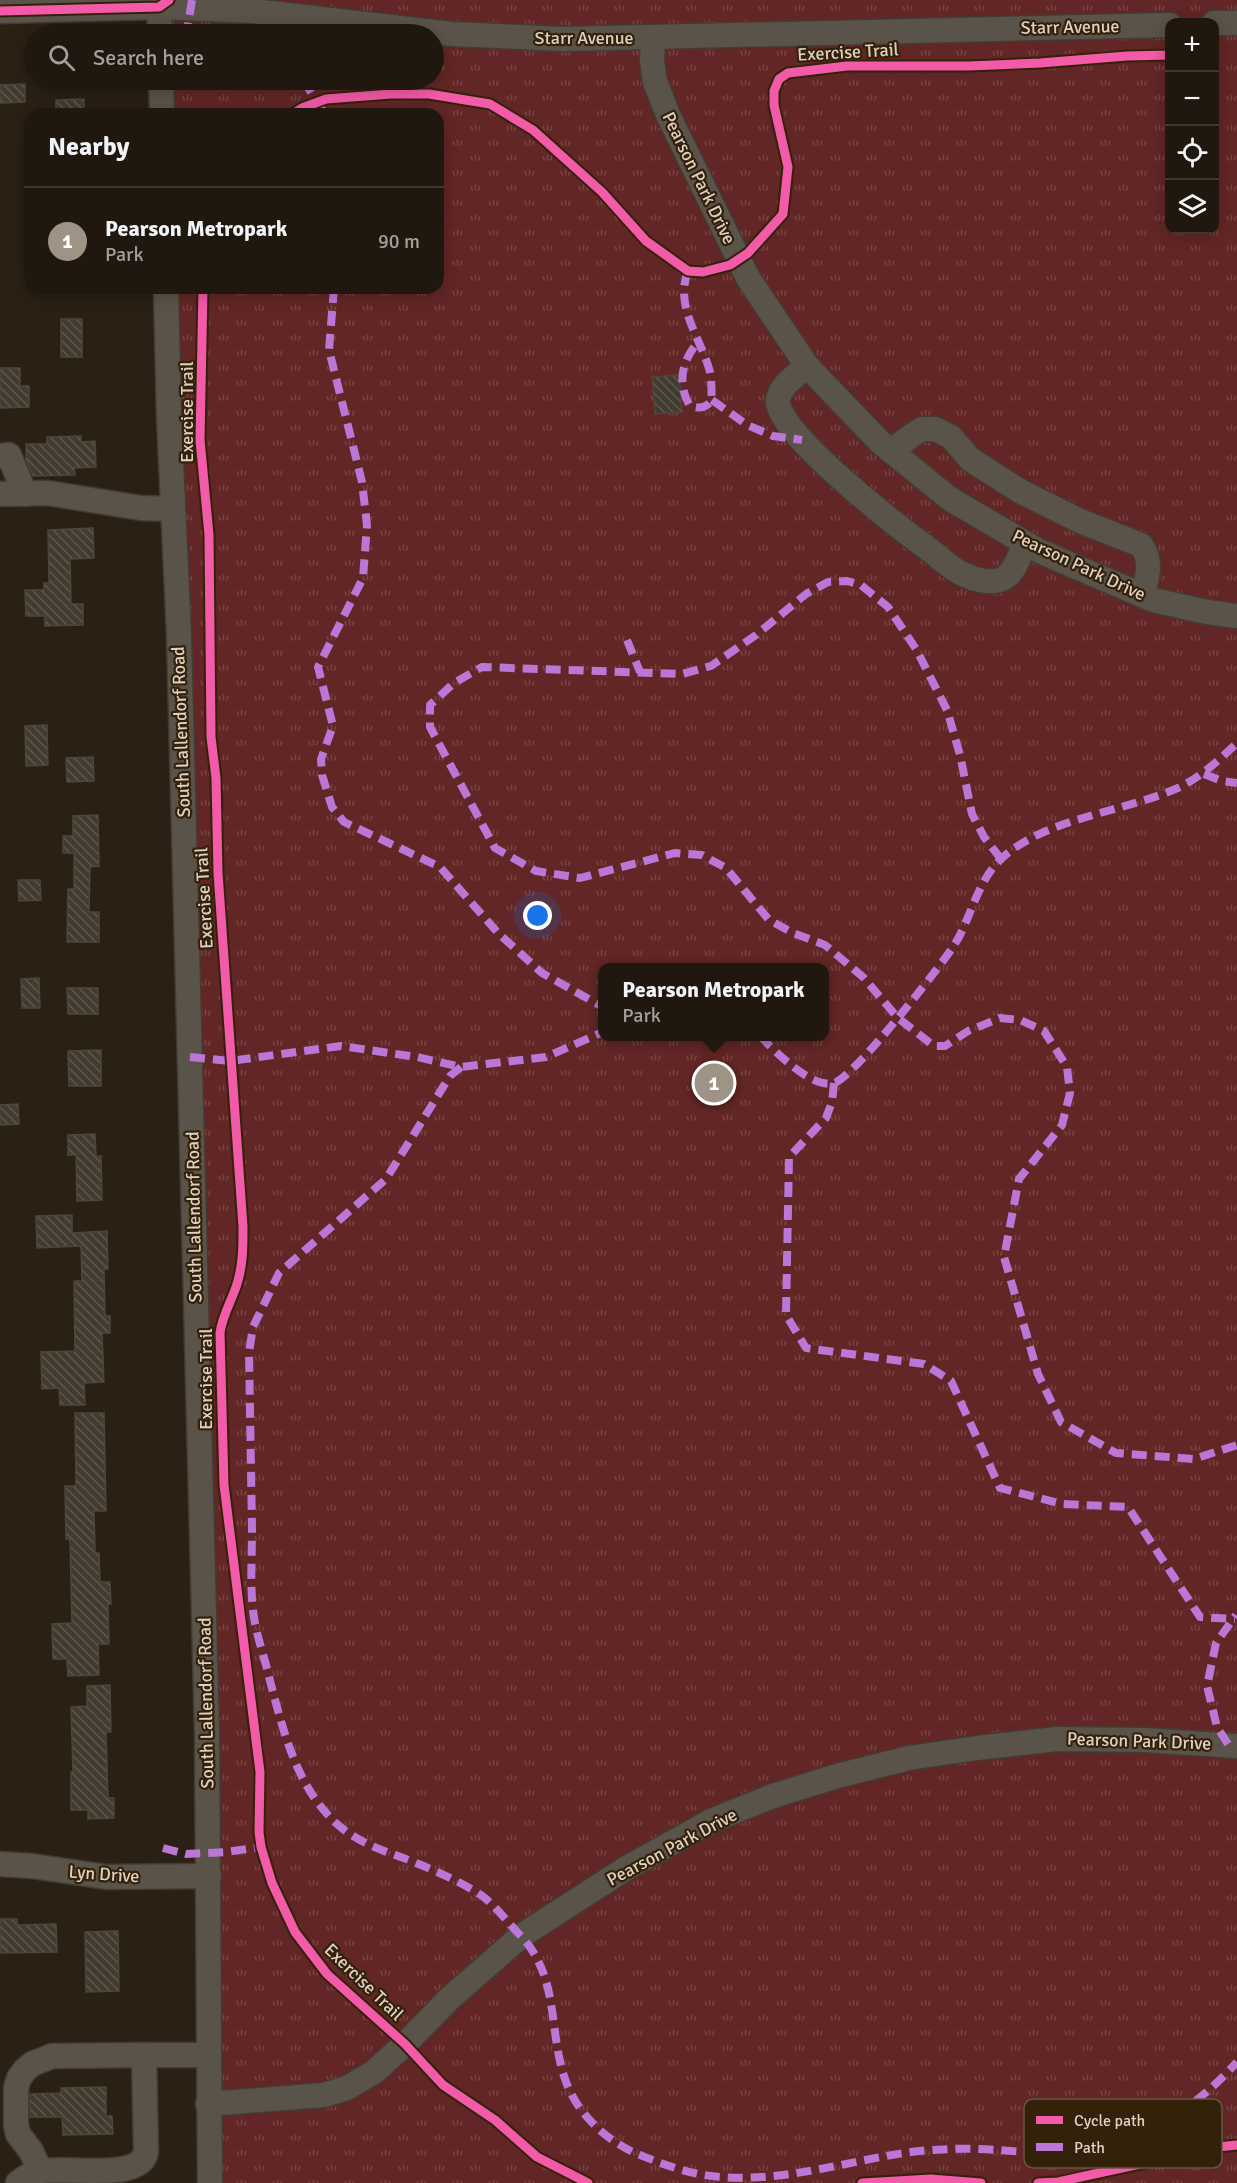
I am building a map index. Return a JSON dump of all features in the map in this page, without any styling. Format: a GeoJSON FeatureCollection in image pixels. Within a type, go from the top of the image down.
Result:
{"type":"FeatureCollection","features":[{"type":"Feature","properties":{"kind":"street","name":"Starr Avenue"},"geometry":{"type":"LineString","coordinates":[[0,11],[159,3],[365,24]]}},
{"type":"Feature","properties":{"kind":"street"},"geometry":{"type":"LineString","coordinates":[[159,3],[160,24]]}},
{"type":"Feature","properties":{"kind":"street"},"geometry":{"type":"LineString","coordinates":[[1219,23],[1237,23]]}},
{"type":"Feature","properties":{"kind":"street","name":"Starr Avenue"},"geometry":{"type":"LineString","coordinates":[[444,33],[562,39],[653,38],[1165,24]]}},
{"type":"Feature","properties":{"kind":"street","name":"Pearson Park Drive"},"geometry":{"type":"LineString","coordinates":[[653,38],[652,60],[655,82],[669,117],[748,278],[807,366],[880,442],[950,499],[1039,551],[1153,600],[1237,616]]}},
{"type":"Feature","properties":{"kind":"street"},"geometry":{"type":"LineString","coordinates":[[161,90],[162,108]]}},
{"type":"Feature","properties":{"kind":"street","name":"South Lallendorf Road"},"geometry":{"type":"LineString","coordinates":[[166,294],[179,634],[207,1732],[210,2183]]}},
{"type":"Feature","properties":{"kind":"street"},"geometry":{"type":"LineString","coordinates":[[807,366],[785,384],[778,399],[779,408],[787,422],[817,457],[898,528],[963,575],[983,581],[1001,580],[1007,576],[1015,566],[1025,543]]}},
{"type":"Feature","properties":{"kind":"street"},"geometry":{"type":"LineString","coordinates":[[891,451],[922,429],[935,429],[951,437],[971,460],[1020,491],[1080,521],[1141,545],[1149,561],[1143,595]]}},
{"type":"Feature","properties":{"kind":"street"},"geometry":{"type":"LineString","coordinates":[[0,456],[9,455],[25,494]]}},
{"type":"Feature","properties":{"kind":"street"},"geometry":{"type":"LineString","coordinates":[[0,495],[48,493],[141,508],[173,509]]}},
{"type":"Feature","properties":{"kind":"street","name":"Pearson Park Drive"},"geometry":{"type":"LineString","coordinates":[[208,2104],[324,2095],[347,2088],[374,2072],[449,1999],[521,1936],[625,1869],[701,1827],[773,1797],[837,1776],[909,1758],[1045,1740],[1145,1740],[1237,1746]]}},
{"type":"Feature","properties":{"kind":"street","name":"Lyn Drive"},"geometry":{"type":"LineString","coordinates":[[0,1864],[32,1866],[107,1877],[209,1876]]}},
{"type":"Feature","properties":{"kind":"street"},"geometry":{"type":"LineString","coordinates":[[18,2183],[27,2176],[40,2171],[120,2170],[133,2168],[142,2162],[146,2151],[144,2055]]}},
{"type":"Feature","properties":{"kind":"street"},"geometry":{"type":"LineString","coordinates":[[40,2171],[31,2151],[18,2134],[16,2126],[16,2088],[19,2078],[32,2064],[52,2056],[208,2055]]}},
{"type":"Feature","properties":{"kind":"green space"},"geometry":{"type":"Polygon","coordinates":[[[159,0],[1237,0],[1237,2183],[210,2183],[166,294],[444,294],[444,108],[162,108],[161,90],[444,90],[444,24],[160,24],[159,0]]]}},
{"type":"Feature","properties":{"kind":"building"},"geometry":{"type":"Polygon","coordinates":[[[24,84],[25,102],[0,103],[0,85],[24,84]]]}},
{"type":"Feature","properties":{"kind":"building"},"geometry":{"type":"Polygon","coordinates":[[[84,99],[84,108],[56,108],[56,100],[84,99]]]}},
{"type":"Feature","properties":{"kind":"building"},"geometry":{"type":"Polygon","coordinates":[[[61,319],[82,319],[82,357],[61,357],[61,319]]]}},
{"type":"Feature","properties":{"kind":"building"},"geometry":{"type":"Polygon","coordinates":[[[0,368],[20,368],[20,386],[29,386],[29,407],[0,408],[0,368]]]}},
{"type":"Feature","properties":{"kind":"building"},"geometry":{"type":"Polygon","coordinates":[[[679,375],[682,412],[655,414],[652,377],[679,375]]]}},
{"type":"Feature","properties":{"kind":"building"},"geometry":{"type":"Polygon","coordinates":[[[81,436],[81,442],[95,441],[96,467],[74,468],[75,475],[33,476],[26,459],[26,444],[47,444],[47,437],[81,436]]]}},
{"type":"Feature","properties":{"kind":"building"},"geometry":{"type":"Polygon","coordinates":[[[93,528],[94,558],[70,559],[71,604],[83,604],[83,625],[45,626],[45,616],[26,616],[25,590],[44,590],[44,583],[49,583],[48,530],[93,528]]]}},
{"type":"Feature","properties":{"kind":"building"},"geometry":{"type":"Polygon","coordinates":[[[47,725],[48,765],[26,766],[25,726],[47,725]]]}},
{"type":"Feature","properties":{"kind":"building"},"geometry":{"type":"Polygon","coordinates":[[[93,757],[94,781],[67,782],[66,758],[93,757]]]}},
{"type":"Feature","properties":{"kind":"building"},"geometry":{"type":"Polygon","coordinates":[[[98,815],[99,866],[90,867],[89,912],[99,912],[99,942],[67,942],[68,889],[74,889],[74,853],[63,853],[63,836],[73,836],[73,816],[98,815]]]}},
{"type":"Feature","properties":{"kind":"building"},"geometry":{"type":"Polygon","coordinates":[[[18,880],[40,880],[41,900],[19,901],[18,880]]]}},
{"type":"Feature","properties":{"kind":"building"},"geometry":{"type":"Polygon","coordinates":[[[39,978],[40,1008],[22,1008],[21,979],[39,978]]]}},
{"type":"Feature","properties":{"kind":"building"},"geometry":{"type":"Polygon","coordinates":[[[67,988],[98,988],[98,1014],[68,1014],[67,988]]]}},
{"type":"Feature","properties":{"kind":"building"},"geometry":{"type":"Polygon","coordinates":[[[101,1050],[101,1086],[69,1086],[68,1051],[101,1050]]]}},
{"type":"Feature","properties":{"kind":"building"},"geometry":{"type":"Polygon","coordinates":[[[18,1104],[19,1124],[0,1125],[0,1105],[18,1104]]]}},
{"type":"Feature","properties":{"kind":"building"},"geometry":{"type":"Polygon","coordinates":[[[95,1134],[96,1157],[101,1156],[102,1200],[77,1201],[76,1155],[68,1155],[68,1135],[95,1134]]]}},
{"type":"Feature","properties":{"kind":"building"},"geometry":{"type":"Polygon","coordinates":[[[72,1215],[72,1233],[107,1231],[108,1269],[104,1269],[105,1316],[110,1316],[110,1333],[102,1333],[104,1382],[84,1383],[85,1405],[60,1405],[59,1388],[42,1389],[41,1352],[75,1351],[74,1281],[82,1281],[81,1246],[37,1248],[36,1216],[72,1215]]]}},
{"type":"Feature","properties":{"kind":"building"},"geometry":{"type":"Polygon","coordinates":[[[75,1413],[104,1413],[106,1511],[94,1511],[95,1553],[99,1553],[100,1582],[110,1582],[111,1604],[108,1604],[109,1644],[98,1644],[99,1675],[68,1676],[67,1659],[53,1659],[52,1624],[72,1623],[70,1539],[66,1539],[65,1486],[76,1486],[75,1413]]]}},
{"type":"Feature","properties":{"kind":"building"},"geometry":{"type":"Polygon","coordinates":[[[110,1685],[111,1732],[106,1732],[108,1798],[114,1798],[114,1818],[88,1819],[88,1810],[71,1810],[71,1772],[73,1772],[71,1707],[87,1706],[87,1686],[110,1685]]]}},
{"type":"Feature","properties":{"kind":"building"},"geometry":{"type":"Polygon","coordinates":[[[0,1919],[17,1919],[17,1925],[56,1924],[57,1952],[0,1953],[0,1919]]]}},
{"type":"Feature","properties":{"kind":"building"},"geometry":{"type":"Polygon","coordinates":[[[118,1931],[119,1991],[86,1992],[85,1932],[118,1931]]]}},
{"type":"Feature","properties":{"kind":"building"},"geometry":{"type":"Polygon","coordinates":[[[106,2087],[106,2116],[112,2116],[113,2134],[63,2135],[62,2117],[30,2117],[30,2094],[61,2093],[61,2088],[106,2087]]]}},
{"type":"Feature","properties":{"kind":"marked path"},"geometry":{"type":"LineString","coordinates":[[188,24],[192,0]]}},
{"type":"Feature","properties":{"kind":"marked path"},"geometry":{"type":"LineString","coordinates":[[309,90],[321,108]]}},
{"type":"Feature","properties":{"kind":"marked path"},"geometry":{"type":"LineString","coordinates":[[688,271],[684,297],[686,310],[706,359],[711,379],[712,400],[700,408],[690,406],[682,381],[688,357],[698,342]]}},
{"type":"Feature","properties":{"kind":"marked path"},"geometry":{"type":"LineString","coordinates":[[334,294],[329,350],[362,482],[367,525],[363,578],[318,667],[333,726],[321,759],[322,775],[332,807],[344,822],[440,867],[498,933],[542,973],[598,1004]]}},
{"type":"Feature","properties":{"kind":"marked path"},"geometry":{"type":"LineString","coordinates":[[712,400],[747,425],[773,436],[802,440]]}},
{"type":"Feature","properties":{"kind":"marked path"},"geometry":{"type":"LineString","coordinates":[[1001,859],[984,837],[972,814],[960,755],[947,710],[916,649],[888,607],[861,585],[847,581],[828,582],[806,594],[756,635],[711,666],[682,674],[482,667],[454,683],[430,705],[430,727],[495,848],[536,871],[580,878],[675,853],[702,855],[726,868],[769,920],[793,933],[825,945],[863,977],[898,1018],[934,1046],[945,1046],[968,1031],[1000,1018],[1020,1020],[1044,1031],[1067,1067],[1070,1093],[1062,1125],[1019,1179],[1004,1257],[1038,1374],[1061,1422],[1116,1453],[1194,1459],[1237,1445]]}},
{"type":"Feature","properties":{"kind":"marked path"},"geometry":{"type":"LineString","coordinates":[[627,640],[640,672]]}},
{"type":"Feature","properties":{"kind":"marked path"},"geometry":{"type":"LineString","coordinates":[[765,1041],[804,1075],[825,1083],[834,1083],[844,1077],[859,1063],[945,959],[959,936],[985,880],[1000,860],[1039,834],[1086,817],[1159,796],[1180,787],[1203,773],[1237,743]]}},
{"type":"Feature","properties":{"kind":"marked path"},"geometry":{"type":"LineString","coordinates":[[1204,774],[1222,781],[1237,783]]}},
{"type":"Feature","properties":{"kind":"marked path"},"geometry":{"type":"LineString","coordinates":[[190,1057],[230,1061],[341,1046],[417,1057],[461,1067],[546,1057],[598,1034]]}},
{"type":"Feature","properties":{"kind":"marked path"},"geometry":{"type":"LineString","coordinates":[[461,1067],[450,1076],[386,1179],[279,1273],[253,1327],[249,1352],[252,1600],[257,1634],[279,1714],[300,1773],[310,1792],[323,1809],[346,1832],[375,1847],[449,1878],[481,1895],[520,1935],[533,1951],[542,1968],[551,2004],[560,2060],[565,2079],[576,2103],[602,2132],[635,2153],[687,2171],[709,2176],[745,2178],[793,2174],[921,2151],[967,2149],[1024,2152]]}},
{"type":"Feature","properties":{"kind":"marked path"},"geometry":{"type":"LineString","coordinates":[[834,1083],[832,1102],[826,1118],[789,1157],[786,1315],[806,1348],[924,1364],[951,1381],[1000,1488],[1062,1504],[1128,1507],[1200,1617],[1235,1619]]}},
{"type":"Feature","properties":{"kind":"marked path"},"geometry":{"type":"LineString","coordinates":[[1228,1744],[1217,1727],[1207,1686],[1216,1643],[1236,1615]]}},
{"type":"Feature","properties":{"kind":"marked path"},"geometry":{"type":"LineString","coordinates":[[163,1848],[186,1854],[261,1847]]}},
{"type":"Feature","properties":{"kind":"marked path"},"geometry":{"type":"LineString","coordinates":[[1197,2099],[1237,2062]]}},
{"type":"Feature","properties":{"kind":"cycle path"},"geometry":{"type":"LineString","coordinates":[[0,11],[159,7],[169,0]]}},
{"type":"Feature","properties":{"kind":"cycle path","name":"Exercise Trail"},"geometry":{"type":"LineString","coordinates":[[302,108],[326,99],[391,94],[429,94],[490,104],[533,130],[602,192],[646,241],[688,271],[703,272],[730,265],[748,253],[783,214],[788,167],[774,105],[774,91],[779,79],[788,73],[847,66],[969,66],[1165,55]]}},
{"type":"Feature","properties":{"kind":"cycle path","name":"Exercise Trail"},"geometry":{"type":"LineString","coordinates":[[203,294],[200,440],[209,535],[211,737],[216,778],[218,873],[243,1227],[239,1277],[220,1333],[224,1485],[260,1772],[261,1847],[272,1883],[295,1932],[327,1974],[405,2044],[443,2085],[495,2120],[537,2157],[588,2183]]}},
{"type":"Feature","properties":{"kind":"cycle path"},"geometry":{"type":"LineString","coordinates":[[1222,2147],[1237,2145]]}},
{"type":"Feature","properties":{"kind":"cycle path"},"geometry":{"type":"LineString","coordinates":[[1038,2183],[1058,2182],[1122,2168]]}},
{"type":"Feature","properties":{"kind":"cycle path"},"geometry":{"type":"LineString","coordinates":[[862,2183],[931,2179],[981,2183]]}},
{"type":"Feature","properties":{"kind":"place","name":"Pearson Metropark"},"geometry":{"type":"Point","coordinates":[714,1083]}}]}
